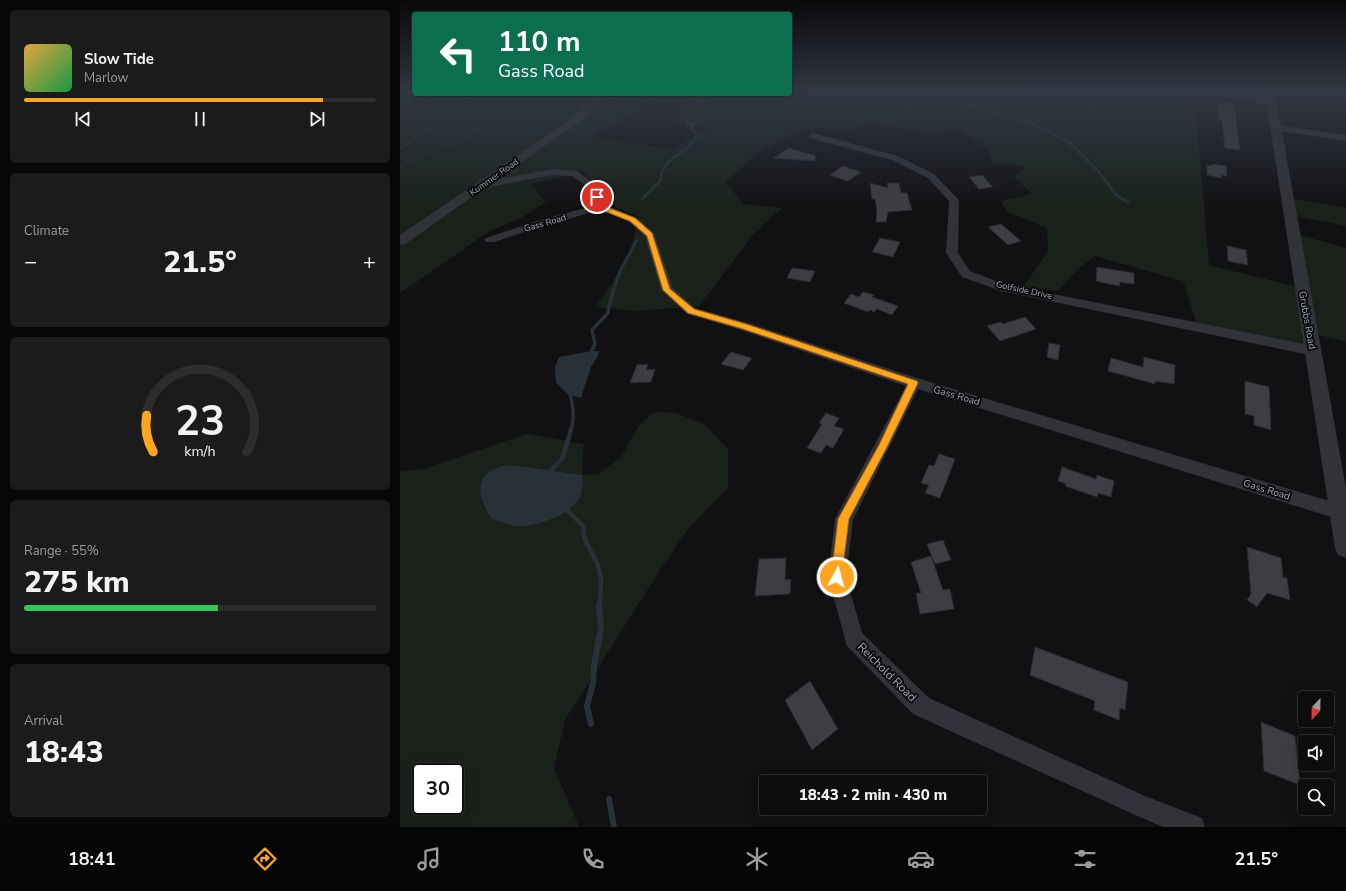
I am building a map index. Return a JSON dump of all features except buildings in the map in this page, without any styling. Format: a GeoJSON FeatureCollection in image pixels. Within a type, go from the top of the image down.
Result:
{"type":"FeatureCollection","features":[{"type":"Feature","properties":{"kind":"street","name":"Kummer Road"},"geometry":{"type":"LineString","coordinates":[[400,241],[559,132]]}},
{"type":"Feature","properties":{"kind":"street","name":"Grubbs Road"},"geometry":{"type":"LineString","coordinates":[[1277,132],[1346,548]]}},
{"type":"Feature","properties":{"kind":"street"},"geometry":{"type":"LineString","coordinates":[[1301,132],[1346,138]]}},
{"type":"Feature","properties":{"kind":"street","name":"Golfside Drive"},"geometry":{"type":"LineString","coordinates":[[813,136],[895,158],[931,176],[954,200],[952,253],[966,274],[1001,287],[1314,351]]}},
{"type":"Feature","properties":{"kind":"street"},"geometry":{"type":"LineString","coordinates":[[483,185],[552,172],[574,173],[593,187],[602,207]]}},
{"type":"Feature","properties":{"kind":"street","name":"Gass Road"},"geometry":{"type":"LineString","coordinates":[[490,240],[540,223],[602,207],[633,220],[650,235],[667,290],[691,311],[743,326],[914,383],[1340,512]]}},
{"type":"Feature","properties":{"kind":"street","name":"Reichold Road"},"geometry":{"type":"LineString","coordinates":[[914,383],[844,519],[837,577],[854,640],[921,706],[1140,805],[1193,827]]}},
{"type":"Feature","properties":{"kind":"path"},"geometry":{"type":"LineString","coordinates":[[400,148],[425,132]]}},
{"type":"Feature","properties":{"kind":"path"},"geometry":{"type":"LineString","coordinates":[[400,166],[425,154],[460,141],[475,132]]}},
{"type":"Feature","properties":{"kind":"shaded area"},"geometry":{"type":"Polygon","coordinates":[[[400,132],[601,132],[592,137],[673,149],[702,132],[804,132],[794,134],[757,154],[726,182],[743,204],[782,208],[751,237],[699,306],[637,311],[595,307],[628,259],[639,217],[615,207],[583,172],[530,184],[546,202],[521,218],[490,231],[400,293],[400,132]]]}},
{"type":"Feature","properties":{"kind":"shaded area"},"geometry":{"type":"Polygon","coordinates":[[[919,132],[943,132],[930,134],[919,132]]]}},
{"type":"Feature","properties":{"kind":"shaded area"},"geometry":{"type":"Polygon","coordinates":[[[960,132],[1198,132],[1209,265],[1302,288],[1293,233],[1346,248],[1346,342],[1311,333],[1314,351],[1198,327],[1183,281],[1095,256],[1077,270],[1058,291],[1023,287],[1048,252],[1047,228],[1007,212],[1001,201],[1032,194],[1014,176],[1026,166],[993,163],[984,146],[960,132]]]}},
{"type":"Feature","properties":{"kind":"shaded area"},"geometry":{"type":"Polygon","coordinates":[[[1287,198],[1346,208],[1346,226],[1290,215],[1287,198]]]}},
{"type":"Feature","properties":{"kind":"shaded area"},"geometry":{"type":"Polygon","coordinates":[[[599,351],[598,356],[591,367],[581,398],[569,395],[556,383],[555,367],[559,357],[599,351]]]}},
{"type":"Feature","properties":{"kind":"shaded area"},"geometry":{"type":"Polygon","coordinates":[[[655,412],[676,413],[704,424],[728,449],[728,488],[687,530],[565,720],[554,768],[579,827],[400,827],[400,471],[424,469],[526,434],[584,444],[582,475],[599,474],[621,457],[639,425],[655,412]]]}},
{"type":"Feature","properties":{"kind":"shaded area"},"geometry":{"type":"Polygon","coordinates":[[[511,465],[582,475],[583,481],[579,499],[567,511],[541,523],[515,526],[491,518],[482,499],[480,491],[481,483],[490,471],[499,467],[511,465]]]}},
{"type":"Feature","properties":{"kind":"waterway"},"geometry":{"type":"LineString","coordinates":[[661,181],[665,166],[669,161],[690,145],[697,135],[694,132]]}},
{"type":"Feature","properties":{"kind":"waterway"},"geometry":{"type":"LineString","coordinates":[[1049,132],[1069,142],[1106,181]]}},
{"type":"Feature","properties":{"kind":"waterway"},"geometry":{"type":"LineString","coordinates":[[642,199],[661,180]]}},
{"type":"Feature","properties":{"kind":"waterway"},"geometry":{"type":"LineString","coordinates":[[1105,180],[1117,196],[1128,202]]}},
{"type":"Feature","properties":{"kind":"waterway"},"geometry":{"type":"LineString","coordinates":[[613,291],[620,271],[637,240]]}},
{"type":"Feature","properties":{"kind":"waterway"},"geometry":{"type":"LineString","coordinates":[[590,354],[595,344],[592,330],[608,313],[613,290]]}},
{"type":"Feature","properties":{"kind":"waterway"},"geometry":{"type":"LineString","coordinates":[[569,390],[573,410],[571,431]]}},
{"type":"Feature","properties":{"kind":"waterway"},"geometry":{"type":"LineString","coordinates":[[552,474],[551,470],[562,459],[571,430]]}},
{"type":"Feature","properties":{"kind":"waterway"},"geometry":{"type":"LineString","coordinates":[[565,505],[567,510],[583,526],[585,540],[597,563],[601,578],[600,606]]}},
{"type":"Feature","properties":{"kind":"waterway"},"geometry":{"type":"LineString","coordinates":[[591,724],[587,706],[593,683],[594,666],[601,628],[599,605]]}},
{"type":"Feature","properties":{"kind":"waterway"},"geometry":{"type":"LineString","coordinates":[[609,799],[614,827]]}},
{"type":"Feature","properties":{"kind":"route"},"geometry":{"type":"LineString","coordinates":[[597,197],[602,207],[633,220],[650,235],[667,290],[691,311],[743,326],[914,383],[844,519],[837,577]]}}]}
